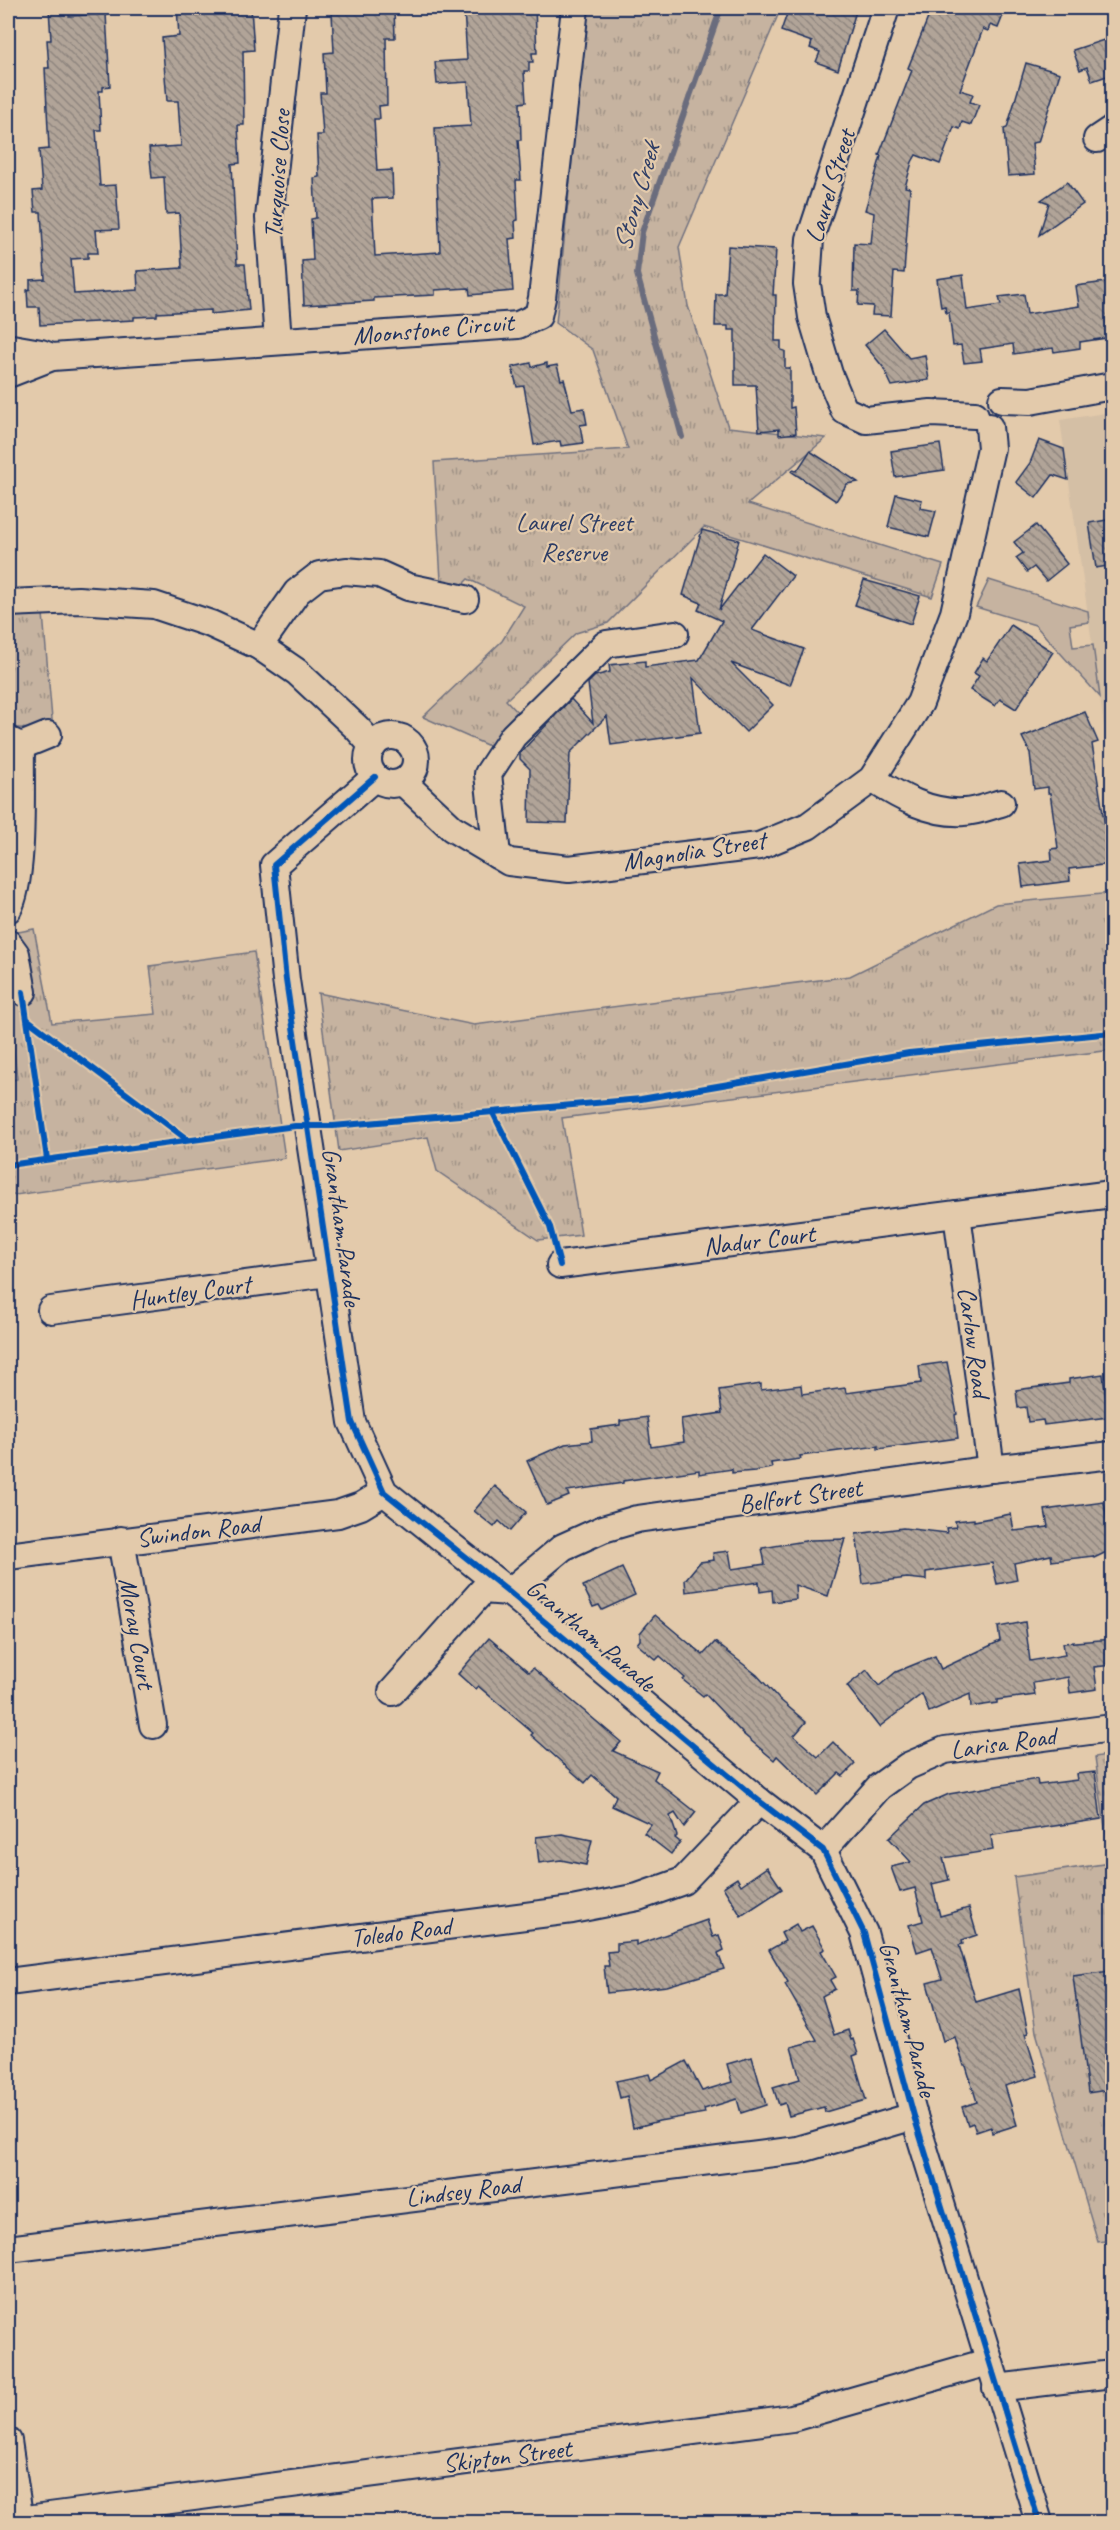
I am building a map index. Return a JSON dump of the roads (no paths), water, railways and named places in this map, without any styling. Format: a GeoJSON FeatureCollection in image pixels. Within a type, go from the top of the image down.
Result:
{"type":"FeatureCollection","features":[{"type":"Feature","properties":{"kind":"street","name":"Turquoise Close"},"geometry":{"type":"LineString","coordinates":[[278,341],[269,218],[292,8]]}},
{"type":"Feature","properties":{"kind":"street","name":"Moonstone Circuit"},"geometry":{"type":"LineString","coordinates":[[9,360],[41,353],[52,357],[518,325],[538,316],[542,298],[575,8]]}},
{"type":"Feature","properties":{"kind":"street","name":"Laurel Street"},"geometry":{"type":"LineString","coordinates":[[886,8],[810,239],[807,284],[812,317],[829,374],[844,410],[866,420],[932,413],[993,415],[1030,400],[1113,386]]}},
{"type":"Feature","properties":{"kind":"street","name":"Magnolia Street"},"geometry":{"type":"LineString","coordinates":[[403,782],[452,828],[509,862],[568,869],[759,846],[807,826],[872,779],[920,703],[954,613],[991,448],[993,415]]}},
{"type":"Feature","properties":{"kind":"street"},"geometry":{"type":"LineString","coordinates":[[259,646],[297,592],[319,575],[346,571],[379,574],[408,587],[465,599]]}},
{"type":"Feature","properties":{"kind":"street"},"geometry":{"type":"LineString","coordinates":[[8,603],[78,600],[154,605],[211,624],[259,646],[297,672],[373,746]]}},
{"type":"Feature","properties":{"kind":"street"},"geometry":{"type":"LineString","coordinates":[[496,855],[488,774],[513,736],[606,644],[675,634]]}},
{"type":"Feature","properties":{"kind":"street"},"geometry":{"type":"LineString","coordinates":[[8,909],[13,898],[19,844],[14,743],[48,735]]}},
{"type":"Feature","properties":{"kind":"street"},"geometry":{"type":"LineString","coordinates":[[395,735],[410,743],[417,758],[412,774],[403,782],[386,783],[375,777],[368,762],[369,754],[379,740],[395,735]]}},
{"type":"Feature","properties":{"kind":"street","name":"Grantham Parade"},"geometry":{"type":"LineString","coordinates":[[375,777],[274,865],[286,980],[352,1422],[384,1492],[509,1592],[759,1801],[823,1850],[864,1933],[914,2116],[1039,2523]]}},
{"type":"Feature","properties":{"kind":"street"},"geometry":{"type":"LineString","coordinates":[[872,779],[906,800],[932,809],[965,813],[1001,803]]}},
{"type":"Feature","properties":{"kind":"street"},"geometry":{"type":"LineString","coordinates":[[8,943],[16,954],[23,992]]}},
{"type":"Feature","properties":{"kind":"street","name":"Nadur Court"},"geometry":{"type":"LineString","coordinates":[[560,1265],[1113,1194]]}},
{"type":"Feature","properties":{"kind":"street","name":"Carlow Road"},"geometry":{"type":"LineString","coordinates":[[957,1215],[991,1469]]}},
{"type":"Feature","properties":{"kind":"street","name":"Huntley Court"},"geometry":{"type":"LineString","coordinates":[[51,1310],[328,1273]]}},
{"type":"Feature","properties":{"kind":"street","name":"Belfort Street"},"geometry":{"type":"LineString","coordinates":[[509,1592],[563,1546],[603,1529],[637,1520],[991,1469],[1113,1455]]}},
{"type":"Feature","properties":{"kind":"street","name":"Swindon Road"},"geometry":{"type":"LineString","coordinates":[[8,1556],[338,1514],[362,1506],[384,1492]]}},
{"type":"Feature","properties":{"kind":"street","name":"Moray Court"},"geometry":{"type":"LineString","coordinates":[[121,1540],[153,1725]]}},
{"type":"Feature","properties":{"kind":"street"},"geometry":{"type":"LineString","coordinates":[[392,1692],[483,1590],[509,1592]]}},
{"type":"Feature","properties":{"kind":"street","name":"Larisa Road"},"geometry":{"type":"LineString","coordinates":[[823,1850],[879,1787],[908,1766],[945,1750],[1113,1728]]}},
{"type":"Feature","properties":{"kind":"street","name":"Toledo Road"},"geometry":{"type":"LineString","coordinates":[[8,1982],[572,1910],[638,1897],[682,1881],[759,1801]]}},
{"type":"Feature","properties":{"kind":"street","name":"Lindsey Road"},"geometry":{"type":"LineString","coordinates":[[8,2249],[798,2150],[914,2116]]}},
{"type":"Feature","properties":{"kind":"street","name":"Skipton Street"},"geometry":{"type":"LineString","coordinates":[[20,2521],[792,2418],[988,2362]]}},
{"type":"Feature","properties":{"kind":"street"},"geometry":{"type":"LineString","coordinates":[[996,2388],[1113,2374]]}},
{"type":"Feature","properties":{"kind":"street"},"geometry":{"type":"LineString","coordinates":[[8,2441],[20,2521]]}},
{"type":"Feature","properties":{"kind":"waterway","name":"Stony Creek"},"geometry":{"type":"LineString","coordinates":[[682,437],[637,274],[642,232],[721,8]]}},
{"type":"Feature","properties":{"kind":"park label","name":"Laurel Street Reserve"},"geometry":{"type":"Point","coordinates":[574,537]}}]}
